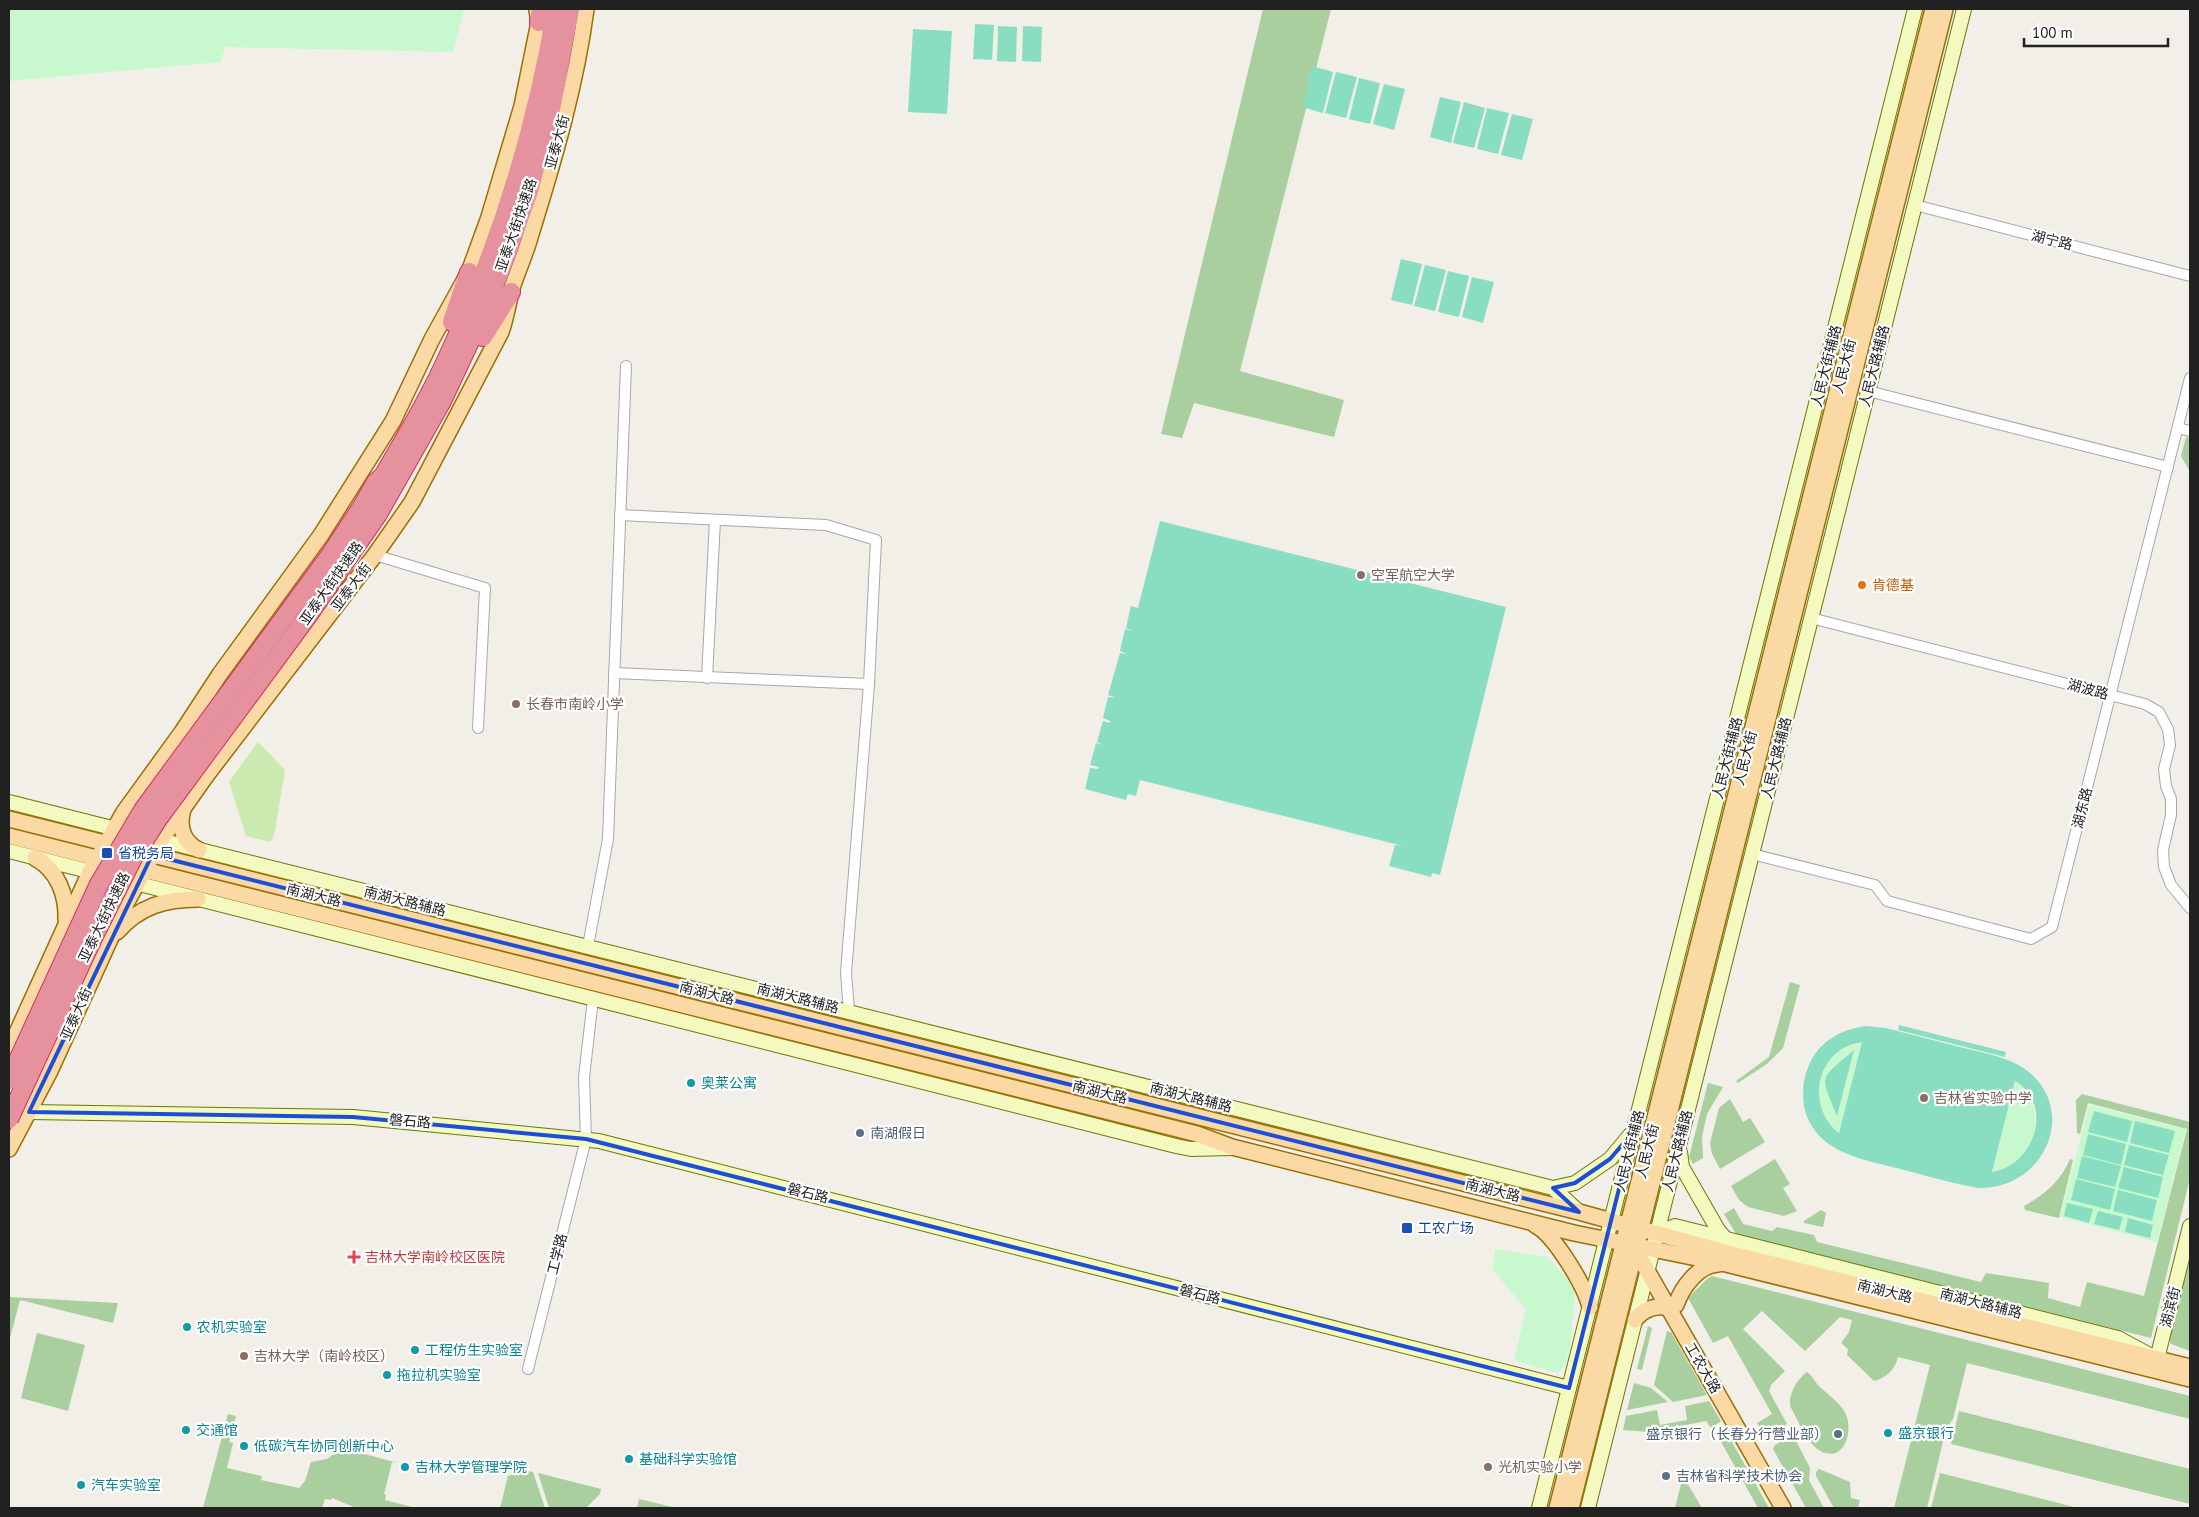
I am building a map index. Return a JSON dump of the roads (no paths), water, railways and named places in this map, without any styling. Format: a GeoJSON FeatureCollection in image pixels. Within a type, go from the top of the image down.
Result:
{"type":"FeatureCollection","features":[{"type":"Feature","properties":{"kind":"highway","name":"亚泰大街快速路"},"geometry":{"type":"LineString","coordinates":[[9,1080],[99,884],[143,810],[298,600],[363,505],[376,482],[383,476],[450,354],[489,260],[513,193],[545,68],[556,9]]}},
{"type":"Feature","properties":{"kind":"highway","name":"亚泰大街快速路"},"geometry":{"type":"LineString","coordinates":[[9,1119],[98,928],[143,842],[307,617],[378,514],[454,378],[504,260],[528,191],[549,117],[570,9]]}},
{"type":"Feature","properties":{"kind":"highway"},"geometry":{"type":"LineString","coordinates":[[376,482],[377,472],[442,349],[469,272]]}},
{"type":"Feature","properties":{"kind":"highway"},"geometry":{"type":"LineString","coordinates":[[394,487],[405,480],[431,436],[485,334],[511,292]]}},
{"type":"Feature","properties":{"kind":"main road","name":"亚泰大街"},"geometry":{"type":"LineString","coordinates":[[9,1149],[29,1112],[108,942],[152,854],[185,806],[375,555],[412,502],[484,366],[508,313],[511,292],[531,236],[573,83],[586,9]]}},
{"type":"Feature","properties":{"kind":"main road","name":"人民大街"},"geometry":{"type":"LineString","coordinates":[[1634,1227],[1934,9]]}},
{"type":"Feature","properties":{"kind":"main road","name":"人民大街"},"geometry":{"type":"LineString","coordinates":[[1634,1227],[1945,9]]}},
{"type":"Feature","properties":{"kind":"main road"},"geometry":{"type":"LineString","coordinates":[[9,1050],[66,924],[114,828],[220,674],[338,510],[393,421],[432,339],[469,272],[489,216],[516,124],[539,13]]}},
{"type":"Feature","properties":{"kind":"main road"},"geometry":{"type":"LineString","coordinates":[[185,806],[181,820],[182,832],[187,842],[199,850]]}},
{"type":"Feature","properties":{"kind":"main road","name":"南湖大路"},"geometry":{"type":"LineString","coordinates":[[9,819],[1611,1220],[2190,1368]]}},
{"type":"Feature","properties":{"kind":"main road","name":"南湖大路"},"geometry":{"type":"LineString","coordinates":[[9,836],[94,865],[143,870],[1197,1134],[1232,1148],[1606,1240],[1640,1251],[1726,1264],[2190,1379]]}},
{"type":"Feature","properties":{"kind":"main road"},"geometry":{"type":"LineString","coordinates":[[35,858],[48,866],[58,881],[66,902],[66,924]]}},
{"type":"Feature","properties":{"kind":"main road"},"geometry":{"type":"LineString","coordinates":[[108,942],[128,920],[147,908],[170,901],[198,899]]}},
{"type":"Feature","properties":{"kind":"main road"},"geometry":{"type":"LineString","coordinates":[[1529,1222],[1547,1232],[1582,1285],[1590,1307]]}},
{"type":"Feature","properties":{"kind":"main road","name":"工农大路"},"geometry":{"type":"LineString","coordinates":[[1634,1227],[1640,1251],[1791,1508]]}},
{"type":"Feature","properties":{"kind":"main road"},"geometry":{"type":"LineString","coordinates":[[1557,1508],[1640,1251]]}},
{"type":"Feature","properties":{"kind":"main road"},"geometry":{"type":"LineString","coordinates":[[1570,1508],[1640,1251]]}},
{"type":"Feature","properties":{"kind":"main road"},"geometry":{"type":"LineString","coordinates":[[1635,1320],[1639,1315],[1650,1309],[1659,1306],[1672,1306],[1682,1290],[1701,1270],[1714,1264],[1726,1264]]}},
{"type":"Feature","properties":{"kind":"main road","name":"工农大路"},"geometry":{"type":"LineString","coordinates":[[1672,1306],[1783,1508]]}},
{"type":"Feature","properties":{"kind":"street","name":"人民大街辅路"},"geometry":{"type":"LineString","coordinates":[[1539,1508],[1915,9]]}},
{"type":"Feature","properties":{"kind":"street","name":"人民大路辅路"},"geometry":{"type":"LineString","coordinates":[[1588,1508],[1635,1320],[1640,1251],[1657,1233],[1964,9]]}},
{"type":"Feature","properties":{"kind":"street","name":"湖宁路"},"geometry":{"type":"LineString","coordinates":[[1915,205],[2190,276]]}},
{"type":"Feature","properties":{"kind":"street"},"geometry":{"type":"LineString","coordinates":[[588,946],[608,839],[626,366]]}},
{"type":"Feature","properties":{"kind":"street","name":"湖东路"},"geometry":{"type":"LineString","coordinates":[[1752,854],[1876,885],[1887,901],[2031,939],[2052,927],[2190,378]]}},
{"type":"Feature","properties":{"kind":"street"},"geometry":{"type":"LineString","coordinates":[[1868,391],[2168,467]]}},
{"type":"Feature","properties":{"kind":"street"},"geometry":{"type":"LineString","coordinates":[[2178,428],[2190,431]]}},
{"type":"Feature","properties":{"kind":"street"},"geometry":{"type":"LineString","coordinates":[[620,514],[826,525],[876,540],[869,684],[846,973],[849,1011]]}},
{"type":"Feature","properties":{"kind":"street"},"geometry":{"type":"LineString","coordinates":[[706,678],[715,520]]}},
{"type":"Feature","properties":{"kind":"street"},"geometry":{"type":"LineString","coordinates":[[375,555],[485,588],[478,728]]}},
{"type":"Feature","properties":{"kind":"street","name":"湖波路"},"geometry":{"type":"LineString","coordinates":[[1811,618],[2145,704],[2159,712],[2168,729],[2170,745],[2164,769],[2166,786],[2171,799],[2171,815],[2163,850],[2164,867],[2171,885],[2190,908]]}},
{"type":"Feature","properties":{"kind":"street"},"geometry":{"type":"LineString","coordinates":[[614,673],[869,684]]}},
{"type":"Feature","properties":{"kind":"street","name":"南湖大路辅路"},"geometry":{"type":"LineString","coordinates":[[9,802],[1553,1188],[1579,1212]]}},
{"type":"Feature","properties":{"kind":"street"},"geometry":{"type":"LineString","coordinates":[[9,852],[35,858],[94,865],[136,884],[1176,1146],[1191,1149],[1232,1148]]}},
{"type":"Feature","properties":{"kind":"street","name":"工学路"},"geometry":{"type":"LineString","coordinates":[[528,1369],[586,1139],[584,1077],[593,999]]}},
{"type":"Feature","properties":{"kind":"street","name":"磐石路"},"geometry":{"type":"LineString","coordinates":[[29,1112],[354,1116],[586,1139],[1569,1388]]}},
{"type":"Feature","properties":{"kind":"street"},"geometry":{"type":"LineString","coordinates":[[1553,1188],[1575,1183],[1610,1158],[1628,1138],[1636,1121]]}},
{"type":"Feature","properties":{"kind":"street"},"geometry":{"type":"LineString","coordinates":[[1681,1136],[1680,1156],[1682,1167],[1718,1230],[1725,1238]]}},
{"type":"Feature","properties":{"kind":"street","name":"南湖大路辅路"},"geometry":{"type":"LineString","coordinates":[[1657,1233],[1675,1226],[1725,1238],[2118,1338],[2157,1359]]}},
{"type":"Feature","properties":{"kind":"street","name":"湖滨街"},"geometry":{"type":"LineString","coordinates":[[2157,1359],[2190,1226]]}},
{"type":"Feature","properties":{"kind":"place","name":"空军航空大学"},"geometry":{"type":"Point","coordinates":[1361,575]}},
{"type":"Feature","properties":{"kind":"place","name":"肯德基"},"geometry":{"type":"Point","coordinates":[1862,585]}},
{"type":"Feature","properties":{"kind":"place","name":"长春市南岭小学"},"geometry":{"type":"Point","coordinates":[516,704]}},
{"type":"Feature","properties":{"kind":"place","name":"省税务局"},"geometry":{"type":"Point","coordinates":[107,853]}},
{"type":"Feature","properties":{"kind":"place","name":"奥莱公寓"},"geometry":{"type":"Point","coordinates":[691,1083]}},
{"type":"Feature","properties":{"kind":"place","name":"吉林省实验中学"},"geometry":{"type":"Point","coordinates":[1924,1098]}},
{"type":"Feature","properties":{"kind":"place","name":"南湖假日"},"geometry":{"type":"Point","coordinates":[860,1133]}},
{"type":"Feature","properties":{"kind":"place","name":"工农广场"},"geometry":{"type":"Point","coordinates":[1407,1228]}},
{"type":"Feature","properties":{"kind":"place","name":"吉林大学南岭校区医院"},"geometry":{"type":"Point","coordinates":[354,1257]}},
{"type":"Feature","properties":{"kind":"place","name":"农机实验室"},"geometry":{"type":"Point","coordinates":[187,1327]}},
{"type":"Feature","properties":{"kind":"place","name":"工程仿生实验室"},"geometry":{"type":"Point","coordinates":[415,1350]}},
{"type":"Feature","properties":{"kind":"place","name":"吉林大学（南岭校区）"},"geometry":{"type":"Point","coordinates":[244,1356]}},
{"type":"Feature","properties":{"kind":"place","name":"拖拉机实验室"},"geometry":{"type":"Point","coordinates":[387,1375]}},
{"type":"Feature","properties":{"kind":"place","name":"交通馆"},"geometry":{"type":"Point","coordinates":[186,1430]}},
{"type":"Feature","properties":{"kind":"place","name":"盛京银行"},"geometry":{"type":"Point","coordinates":[1888,1433]}},
{"type":"Feature","properties":{"kind":"place","name":"盛京银行（长春分行营业部）"},"geometry":{"type":"Point","coordinates":[1838,1434]}},
{"type":"Feature","properties":{"kind":"place","name":"低碳汽车协同创新中心"},"geometry":{"type":"Point","coordinates":[244,1446]}},
{"type":"Feature","properties":{"kind":"place","name":"基础科学实验馆"},"geometry":{"type":"Point","coordinates":[629,1459]}},
{"type":"Feature","properties":{"kind":"place","name":"吉林大学管理学院"},"geometry":{"type":"Point","coordinates":[405,1467]}},
{"type":"Feature","properties":{"kind":"place","name":"光机实验小学"},"geometry":{"type":"Point","coordinates":[1488,1467]}},
{"type":"Feature","properties":{"kind":"place","name":"吉林省科学技术协会"},"geometry":{"type":"Point","coordinates":[1666,1476]}},
{"type":"Feature","properties":{"kind":"place","name":"汽车实验室"},"geometry":{"type":"Point","coordinates":[81,1485]}}]}
